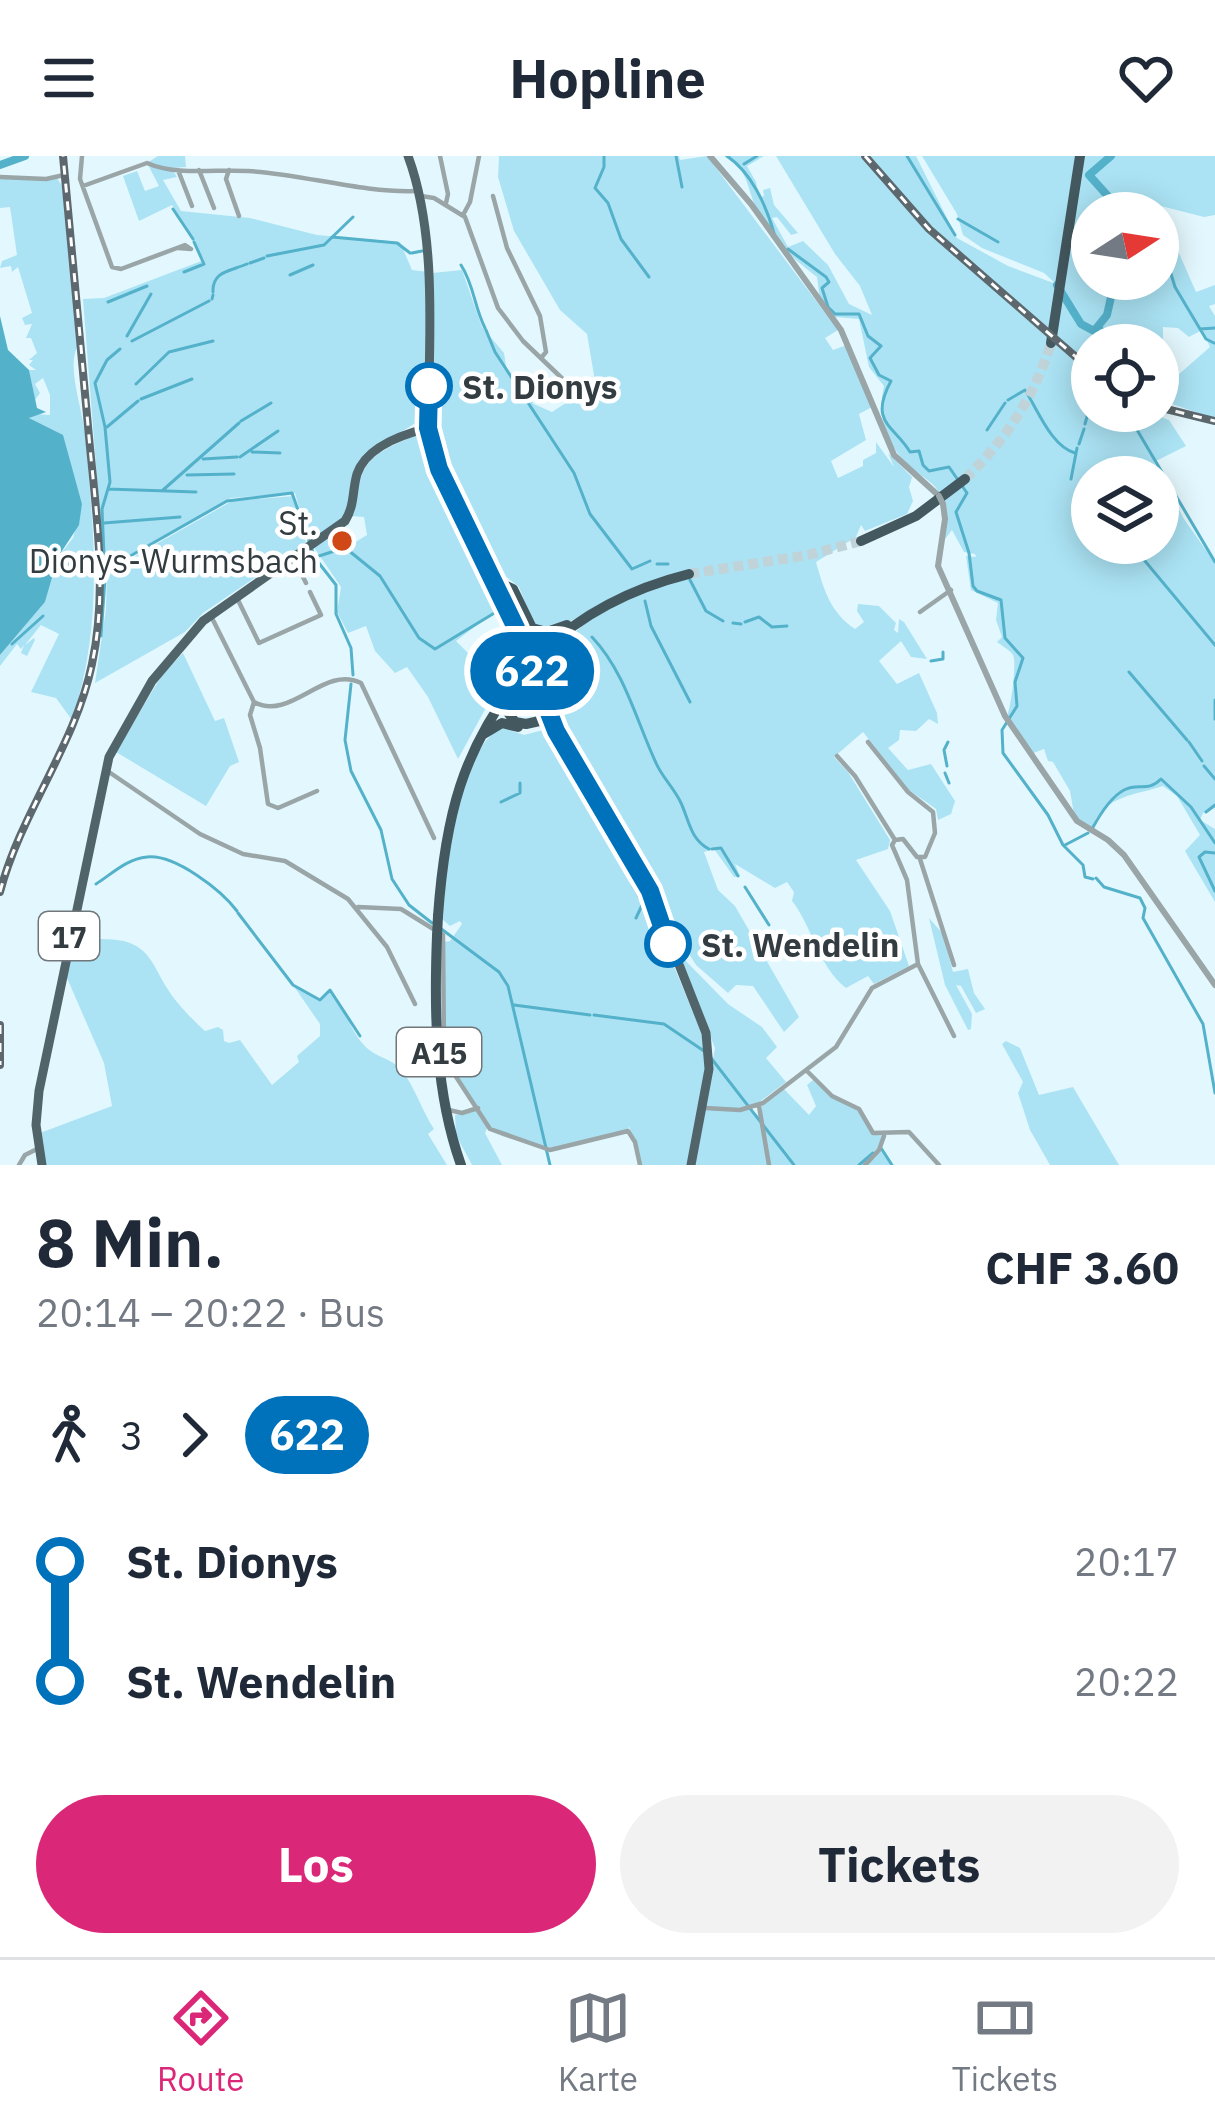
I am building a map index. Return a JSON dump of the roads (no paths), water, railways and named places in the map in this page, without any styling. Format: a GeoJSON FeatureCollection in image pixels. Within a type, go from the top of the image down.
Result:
{"type":"FeatureCollection","features":[{"type":"Feature","properties":{"kind":"highway"},"geometry":{"type":"LineString","coordinates":[[1051,343],[1080,156]]}},
{"type":"Feature","properties":{"kind":"highway"},"geometry":{"type":"LineString","coordinates":[[861,541],[916,515],[961,482]]}},
{"type":"Feature","properties":{"kind":"highway","name":"A15"},"geometry":{"type":"LineString","coordinates":[[461,1165],[446,1108],[438,1039],[437,936],[452,809],[475,742],[557,638],[630,593],[689,574]]}},
{"type":"Feature","properties":{"kind":"highway"},"geometry":{"type":"LineString","coordinates":[[502,587],[536,630],[552,631],[579,621]]}},
{"type":"Feature","properties":{"kind":"highway"},"geometry":{"type":"LineString","coordinates":[[475,742],[520,642],[508,612]]}},
{"type":"Feature","properties":{"kind":"highway"},"geometry":{"type":"LineString","coordinates":[[528,675],[548,719],[519,724],[507,711],[509,698],[528,675]]}},
{"type":"Feature","properties":{"kind":"highway"},"geometry":{"type":"LineString","coordinates":[[475,742],[497,724],[521,728],[548,719]]}},
{"type":"Feature","properties":{"kind":"main road"},"geometry":{"type":"LineString","coordinates":[[409,156],[429,283],[428,428],[439,469],[502,587],[548,719],[650,891],[703,1025],[710,1056],[691,1165]]}},
{"type":"Feature","properties":{"kind":"main road","name":"17"},"geometry":{"type":"LineString","coordinates":[[42,1165],[36,1125],[40,1084],[113,748],[152,682],[210,614],[338,528],[350,514],[357,474],[367,458],[401,437],[428,428]]}},
{"type":"Feature","properties":{"kind":"main road"},"geometry":{"type":"LineString","coordinates":[[502,587],[508,612]]}},
{"type":"Feature","properties":{"kind":"main road"},"geometry":{"type":"LineString","coordinates":[[520,642],[528,675]]}},
{"type":"Feature","properties":{"kind":"street"},"geometry":{"type":"LineString","coordinates":[[82,156],[79,174],[115,268],[178,248]]}},
{"type":"Feature","properties":{"kind":"street"},"geometry":{"type":"LineString","coordinates":[[440,156],[446,204]]}},
{"type":"Feature","properties":{"kind":"street"},"geometry":{"type":"LineString","coordinates":[[463,215],[471,199],[478,156]]}},
{"type":"Feature","properties":{"kind":"street"},"geometry":{"type":"LineString","coordinates":[[710,156],[751,204],[844,334],[894,454],[941,500],[945,519],[937,559],[1007,719],[1061,802],[1077,821],[1124,855],[1215,985]]}},
{"type":"Feature","properties":{"kind":"street"},"geometry":{"type":"LineString","coordinates":[[83,186],[147,163],[160,170],[269,173],[430,196],[463,215],[498,308],[569,386]]}},
{"type":"Feature","properties":{"kind":"street"},"geometry":{"type":"LineString","coordinates":[[178,170],[192,206]]}},
{"type":"Feature","properties":{"kind":"street"},"geometry":{"type":"LineString","coordinates":[[199,170],[214,208]]}},
{"type":"Feature","properties":{"kind":"street"},"geometry":{"type":"LineString","coordinates":[[232,171],[226,179],[239,216]]}},
{"type":"Feature","properties":{"kind":"street"},"geometry":{"type":"LineString","coordinates":[[0,177],[46,179],[79,174]]}},
{"type":"Feature","properties":{"kind":"street"},"geometry":{"type":"LineString","coordinates":[[493,196],[511,258],[542,322],[546,355],[541,358]]}},
{"type":"Feature","properties":{"kind":"street"},"geometry":{"type":"LineString","coordinates":[[293,556],[305,583]]}},
{"type":"Feature","properties":{"kind":"street"},"geometry":{"type":"LineString","coordinates":[[920,612],[951,590]]}},
{"type":"Feature","properties":{"kind":"street"},"geometry":{"type":"LineString","coordinates":[[236,595],[259,644],[321,615],[310,592]]}},
{"type":"Feature","properties":{"kind":"street"},"geometry":{"type":"LineString","coordinates":[[210,614],[254,702],[250,715],[268,806],[278,808],[316,791]]}},
{"type":"Feature","properties":{"kind":"street"},"geometry":{"type":"LineString","coordinates":[[254,702],[272,708],[340,678],[361,683],[434,838]]}},
{"type":"Feature","properties":{"kind":"street"},"geometry":{"type":"LineString","coordinates":[[868,742],[908,793],[933,812],[935,833],[920,859]]}},
{"type":"Feature","properties":{"kind":"street"},"geometry":{"type":"LineString","coordinates":[[837,756],[895,840]]}},
{"type":"Feature","properties":{"kind":"street"},"geometry":{"type":"LineString","coordinates":[[106,770],[200,834],[243,854],[285,861],[358,907],[387,946],[415,1004]]}},
{"type":"Feature","properties":{"kind":"street"},"geometry":{"type":"LineString","coordinates":[[895,840],[904,839],[920,859],[954,965]]}},
{"type":"Feature","properties":{"kind":"street"},"geometry":{"type":"LineString","coordinates":[[895,840],[892,847],[906,876],[918,964],[954,1036]]}},
{"type":"Feature","properties":{"kind":"street"},"geometry":{"type":"LineString","coordinates":[[358,907],[401,909],[443,935],[444,1050],[451,1069],[494,1132],[547,1150],[628,1131],[640,1165]]}},
{"type":"Feature","properties":{"kind":"street"},"geometry":{"type":"LineString","coordinates":[[702,1108],[754,1107],[844,1039],[872,988],[918,964]]}},
{"type":"Feature","properties":{"kind":"street"},"geometry":{"type":"LineString","coordinates":[[806,1070],[832,1096],[859,1109],[873,1133],[909,1132],[939,1165]]}},
{"type":"Feature","properties":{"kind":"street"},"geometry":{"type":"LineString","coordinates":[[754,1107],[762,1122],[769,1165]]}},
{"type":"Feature","properties":{"kind":"street"},"geometry":{"type":"LineString","coordinates":[[446,1108],[462,1113],[478,1108]]}},
{"type":"Feature","properties":{"kind":"street"},"geometry":{"type":"LineString","coordinates":[[865,1165],[884,1136]]}},
{"type":"Feature","properties":{"kind":"street"},"geometry":{"type":"LineString","coordinates":[[19,1165],[25,1154],[39,1148]]}},
{"type":"Feature","properties":{"kind":"waterway"},"geometry":{"type":"LineString","coordinates":[[0,165],[25,156]]}},
{"type":"Feature","properties":{"kind":"waterway"},"geometry":{"type":"LineString","coordinates":[[604,156],[595,188],[608,203],[621,239],[649,277]]}},
{"type":"Feature","properties":{"kind":"waterway"},"geometry":{"type":"LineString","coordinates":[[676,156],[682,187]]}},
{"type":"Feature","properties":{"kind":"waterway"},"geometry":{"type":"LineString","coordinates":[[727,156],[756,190],[774,233]]}},
{"type":"Feature","properties":{"kind":"waterway"},"geometry":{"type":"LineString","coordinates":[[744,164],[757,156]]}},
{"type":"Feature","properties":{"kind":"waterway"},"geometry":{"type":"LineString","coordinates":[[907,156],[955,235]]}},
{"type":"Feature","properties":{"kind":"waterway"},"geometry":{"type":"LineString","coordinates":[[1104,192],[1089,175],[1111,156]]}},
{"type":"Feature","properties":{"kind":"waterway"},"geometry":{"type":"LineString","coordinates":[[173,209],[193,239]]}},
{"type":"Feature","properties":{"kind":"waterway"},"geometry":{"type":"LineString","coordinates":[[267,256],[324,245],[353,217]]}},
{"type":"Feature","properties":{"kind":"waterway"},"geometry":{"type":"LineString","coordinates":[[958,219],[998,242]]}},
{"type":"Feature","properties":{"kind":"waterway"},"geometry":{"type":"LineString","coordinates":[[332,237],[397,243],[410,253]]}},
{"type":"Feature","properties":{"kind":"waterway"},"geometry":{"type":"LineString","coordinates":[[184,272],[204,264],[194,242]]}},
{"type":"Feature","properties":{"kind":"waterway"},"geometry":{"type":"LineString","coordinates":[[788,249],[826,277],[829,282],[822,288],[828,307],[835,314],[859,314],[868,336],[881,346],[870,358],[879,375],[891,381],[882,406],[886,422],[910,452],[919,451],[929,471],[949,467],[967,493],[956,512],[973,586],[1001,600],[1005,638],[1023,658],[1015,682],[1017,706],[1002,730],[1003,753],[1048,815],[1063,845],[1083,865],[1085,877],[1093,879]]}},
{"type":"Feature","properties":{"kind":"waterway"},"geometry":{"type":"LineString","coordinates":[[412,253],[422,251]]}},
{"type":"Feature","properties":{"kind":"waterway"},"geometry":{"type":"LineString","coordinates":[[250,263],[264,258]]}},
{"type":"Feature","properties":{"kind":"waterway"},"geometry":{"type":"LineString","coordinates":[[213,292],[219,276],[247,264]]}},
{"type":"Feature","properties":{"kind":"waterway"},"geometry":{"type":"LineString","coordinates":[[290,275],[313,265]]}},
{"type":"Feature","properties":{"kind":"waterway"},"geometry":{"type":"LineString","coordinates":[[461,265],[485,328]]}},
{"type":"Feature","properties":{"kind":"waterway"},"geometry":{"type":"LineString","coordinates":[[1057,285],[1081,324],[1094,331],[1107,315],[1110,300]]}},
{"type":"Feature","properties":{"kind":"waterway"},"geometry":{"type":"LineString","coordinates":[[108,302],[147,286]]}},
{"type":"Feature","properties":{"kind":"waterway"},"geometry":{"type":"LineString","coordinates":[[127,336],[151,294]]}},
{"type":"Feature","properties":{"kind":"waterway"},"geometry":{"type":"LineString","coordinates":[[1179,294],[1200,329],[1215,328]]}},
{"type":"Feature","properties":{"kind":"waterway"},"geometry":{"type":"LineString","coordinates":[[212,299],[213,295]]}},
{"type":"Feature","properties":{"kind":"waterway"},"geometry":{"type":"LineString","coordinates":[[132,341],[209,301]]}},
{"type":"Feature","properties":{"kind":"waterway"},"geometry":{"type":"LineString","coordinates":[[1200,329],[1214,343]]}},
{"type":"Feature","properties":{"kind":"waterway"},"geometry":{"type":"LineString","coordinates":[[486,330],[495,352],[574,473],[590,514],[632,569],[650,561]]}},
{"type":"Feature","properties":{"kind":"waterway"},"geometry":{"type":"LineString","coordinates":[[136,384],[169,352],[213,341]]}},
{"type":"Feature","properties":{"kind":"waterway"},"geometry":{"type":"LineString","coordinates":[[101,636],[102,509],[110,482],[95,383],[107,360],[120,349]]}},
{"type":"Feature","properties":{"kind":"waterway"},"geometry":{"type":"LineString","coordinates":[[141,399],[192,379]]}},
{"type":"Feature","properties":{"kind":"waterway"},"geometry":{"type":"LineString","coordinates":[[1008,400],[1025,390],[1052,435],[1075,453]]}},
{"type":"Feature","properties":{"kind":"waterway"},"geometry":{"type":"LineString","coordinates":[[107,427],[138,401]]}},
{"type":"Feature","properties":{"kind":"waterway"},"geometry":{"type":"LineString","coordinates":[[241,421],[271,403]]}},
{"type":"Feature","properties":{"kind":"waterway"},"geometry":{"type":"LineString","coordinates":[[987,430],[1005,403]]}},
{"type":"Feature","properties":{"kind":"waterway"},"geometry":{"type":"LineString","coordinates":[[163,490],[239,423]]}},
{"type":"Feature","properties":{"kind":"waterway"},"geometry":{"type":"LineString","coordinates":[[240,457],[278,431]]}},
{"type":"Feature","properties":{"kind":"waterway"},"geometry":{"type":"LineString","coordinates":[[1079,444],[1083,432]]}},
{"type":"Feature","properties":{"kind":"waterway"},"geometry":{"type":"LineString","coordinates":[[1138,432],[1215,562]]}},
{"type":"Feature","properties":{"kind":"waterway"},"geometry":{"type":"LineString","coordinates":[[1075,456],[1077,448]]}},
{"type":"Feature","properties":{"kind":"waterway"},"geometry":{"type":"LineString","coordinates":[[252,452],[280,453]]}},
{"type":"Feature","properties":{"kind":"waterway"},"geometry":{"type":"LineString","coordinates":[[203,459],[237,457]]}},
{"type":"Feature","properties":{"kind":"waterway"},"geometry":{"type":"LineString","coordinates":[[187,475],[234,474]]}},
{"type":"Feature","properties":{"kind":"waterway"},"geometry":{"type":"LineString","coordinates":[[108,489],[196,492]]}},
{"type":"Feature","properties":{"kind":"waterway"},"geometry":{"type":"LineString","coordinates":[[55,557],[79,570],[102,572],[227,501],[292,493],[315,558],[336,585],[336,614],[351,648],[353,675]]}},
{"type":"Feature","properties":{"kind":"waterway"},"geometry":{"type":"LineString","coordinates":[[104,523],[180,517]]}},
{"type":"Feature","properties":{"kind":"waterway"},"geometry":{"type":"LineString","coordinates":[[319,556],[348,550],[380,576],[419,638],[435,649],[501,609]]}},
{"type":"Feature","properties":{"kind":"waterway"},"geometry":{"type":"LineString","coordinates":[[657,564],[668,564]]}},
{"type":"Feature","properties":{"kind":"waterway"},"geometry":{"type":"LineString","coordinates":[[1148,564],[1215,645]]}},
{"type":"Feature","properties":{"kind":"waterway"},"geometry":{"type":"LineString","coordinates":[[690,580],[706,611],[723,621]]}},
{"type":"Feature","properties":{"kind":"waterway"},"geometry":{"type":"LineString","coordinates":[[645,601],[651,626],[690,702]]}},
{"type":"Feature","properties":{"kind":"waterway"},"geometry":{"type":"LineString","coordinates":[[12,644],[43,616]]}},
{"type":"Feature","properties":{"kind":"waterway"},"geometry":{"type":"LineString","coordinates":[[745,622],[759,617],[772,627],[787,626]]}},
{"type":"Feature","properties":{"kind":"waterway"},"geometry":{"type":"LineString","coordinates":[[733,623],[741,624]]}},
{"type":"Feature","properties":{"kind":"waterway"},"geometry":{"type":"LineString","coordinates":[[592,637],[621,681],[694,835],[709,849]]}},
{"type":"Feature","properties":{"kind":"waterway"},"geometry":{"type":"LineString","coordinates":[[931,661],[943,659],[943,652]]}},
{"type":"Feature","properties":{"kind":"waterway"},"geometry":{"type":"LineString","coordinates":[[1129,672],[1187,740]]}},
{"type":"Feature","properties":{"kind":"waterway"},"geometry":{"type":"LineString","coordinates":[[351,684],[345,740],[351,771],[381,830],[392,879],[409,905],[432,923]]}},
{"type":"Feature","properties":{"kind":"waterway"},"geometry":{"type":"LineString","coordinates":[[1215,700],[1215,719]]}},
{"type":"Feature","properties":{"kind":"waterway"},"geometry":{"type":"LineString","coordinates":[[947,766],[944,750],[948,742]]}},
{"type":"Feature","properties":{"kind":"waterway"},"geometry":{"type":"LineString","coordinates":[[1189,742],[1202,761]]}},
{"type":"Feature","properties":{"kind":"waterway"},"geometry":{"type":"LineString","coordinates":[[1204,766],[1215,779]]}},
{"type":"Feature","properties":{"kind":"waterway"},"geometry":{"type":"LineString","coordinates":[[945,773],[949,783]]}},
{"type":"Feature","properties":{"kind":"waterway"},"geometry":{"type":"LineString","coordinates":[[1092,829],[1119,793],[1161,779],[1191,807],[1215,843]]}},
{"type":"Feature","properties":{"kind":"waterway"},"geometry":{"type":"LineString","coordinates":[[501,802],[520,793],[520,783]]}},
{"type":"Feature","properties":{"kind":"waterway"},"geometry":{"type":"LineString","coordinates":[[1206,812],[1215,805]]}},
{"type":"Feature","properties":{"kind":"waterway"},"geometry":{"type":"LineString","coordinates":[[604,819],[632,884]]}},
{"type":"Feature","properties":{"kind":"waterway"},"geometry":{"type":"LineString","coordinates":[[1065,845],[1088,833]]}},
{"type":"Feature","properties":{"kind":"waterway"},"geometry":{"type":"LineString","coordinates":[[712,849],[721,848],[738,876]]}},
{"type":"Feature","properties":{"kind":"waterway"},"geometry":{"type":"LineString","coordinates":[[1215,853],[1199,857],[1215,891]]}},
{"type":"Feature","properties":{"kind":"waterway"},"geometry":{"type":"LineString","coordinates":[[96,884],[132,861],[158,858],[196,875],[237,911]]}},
{"type":"Feature","properties":{"kind":"waterway"},"geometry":{"type":"LineString","coordinates":[[1096,878],[1104,887],[1140,898],[1143,918],[1203,1024],[1215,1093]]}},
{"type":"Feature","properties":{"kind":"waterway"},"geometry":{"type":"LineString","coordinates":[[633,886],[643,903],[636,918]]}},
{"type":"Feature","properties":{"kind":"waterway"},"geometry":{"type":"LineString","coordinates":[[745,887],[769,925]]}},
{"type":"Feature","properties":{"kind":"waterway"},"geometry":{"type":"LineString","coordinates":[[238,913],[293,985],[320,1000],[330,990],[360,1036]]}},
{"type":"Feature","properties":{"kind":"waterway"},"geometry":{"type":"LineString","coordinates":[[440,928],[499,972],[508,986],[550,1165]]}},
{"type":"Feature","properties":{"kind":"waterway"},"geometry":{"type":"LineString","coordinates":[[514,1005],[590,1015]]}},
{"type":"Feature","properties":{"kind":"waterway"},"geometry":{"type":"LineString","coordinates":[[594,1015],[664,1024],[704,1051]]}},
{"type":"Feature","properties":{"kind":"waterway"},"geometry":{"type":"LineString","coordinates":[[711,1058],[794,1165]]}},
{"type":"Feature","properties":{"kind":"waterway"},"geometry":{"type":"LineString","coordinates":[[881,1148],[892,1165]]}},
{"type":"Feature","properties":{"kind":"waterway"},"geometry":{"type":"LineString","coordinates":[[859,1165],[873,1153]]}},
{"type":"Feature","properties":{"kind":"tunnel"},"geometry":{"type":"LineString","coordinates":[[965,479],[1017,417],[1051,343]]}},
{"type":"Feature","properties":{"kind":"tunnel"},"geometry":{"type":"LineString","coordinates":[[689,574],[808,555],[861,541]]}},
{"type":"Feature","properties":{"kind":"railway"},"geometry":{"type":"LineString","coordinates":[[0,892],[84,694],[97,636],[97,522],[63,156]]}},
{"type":"Feature","properties":{"kind":"railway"},"geometry":{"type":"LineString","coordinates":[[865,156],[929,229],[1071,353]]}},
{"type":"Feature","properties":{"kind":"railway"},"geometry":{"type":"LineString","coordinates":[[1179,412],[1215,421]]}},
{"type":"Feature","properties":{"kind":"railway"},"geometry":{"type":"LineString","coordinates":[[0,1025],[0,1065]]}},
{"type":"Feature","properties":{"kind":"place","name":"St. Dionys"},"geometry":{"type":"Point","coordinates":[429,386]}},
{"type":"Feature","properties":{"kind":"place","name":"St. Dionys-Wurmsbach"},"geometry":{"type":"Point","coordinates":[342,541]}},
{"type":"Feature","properties":{"kind":"place","name":"St. Wendelin"},"geometry":{"type":"Point","coordinates":[668,944]}}]}
